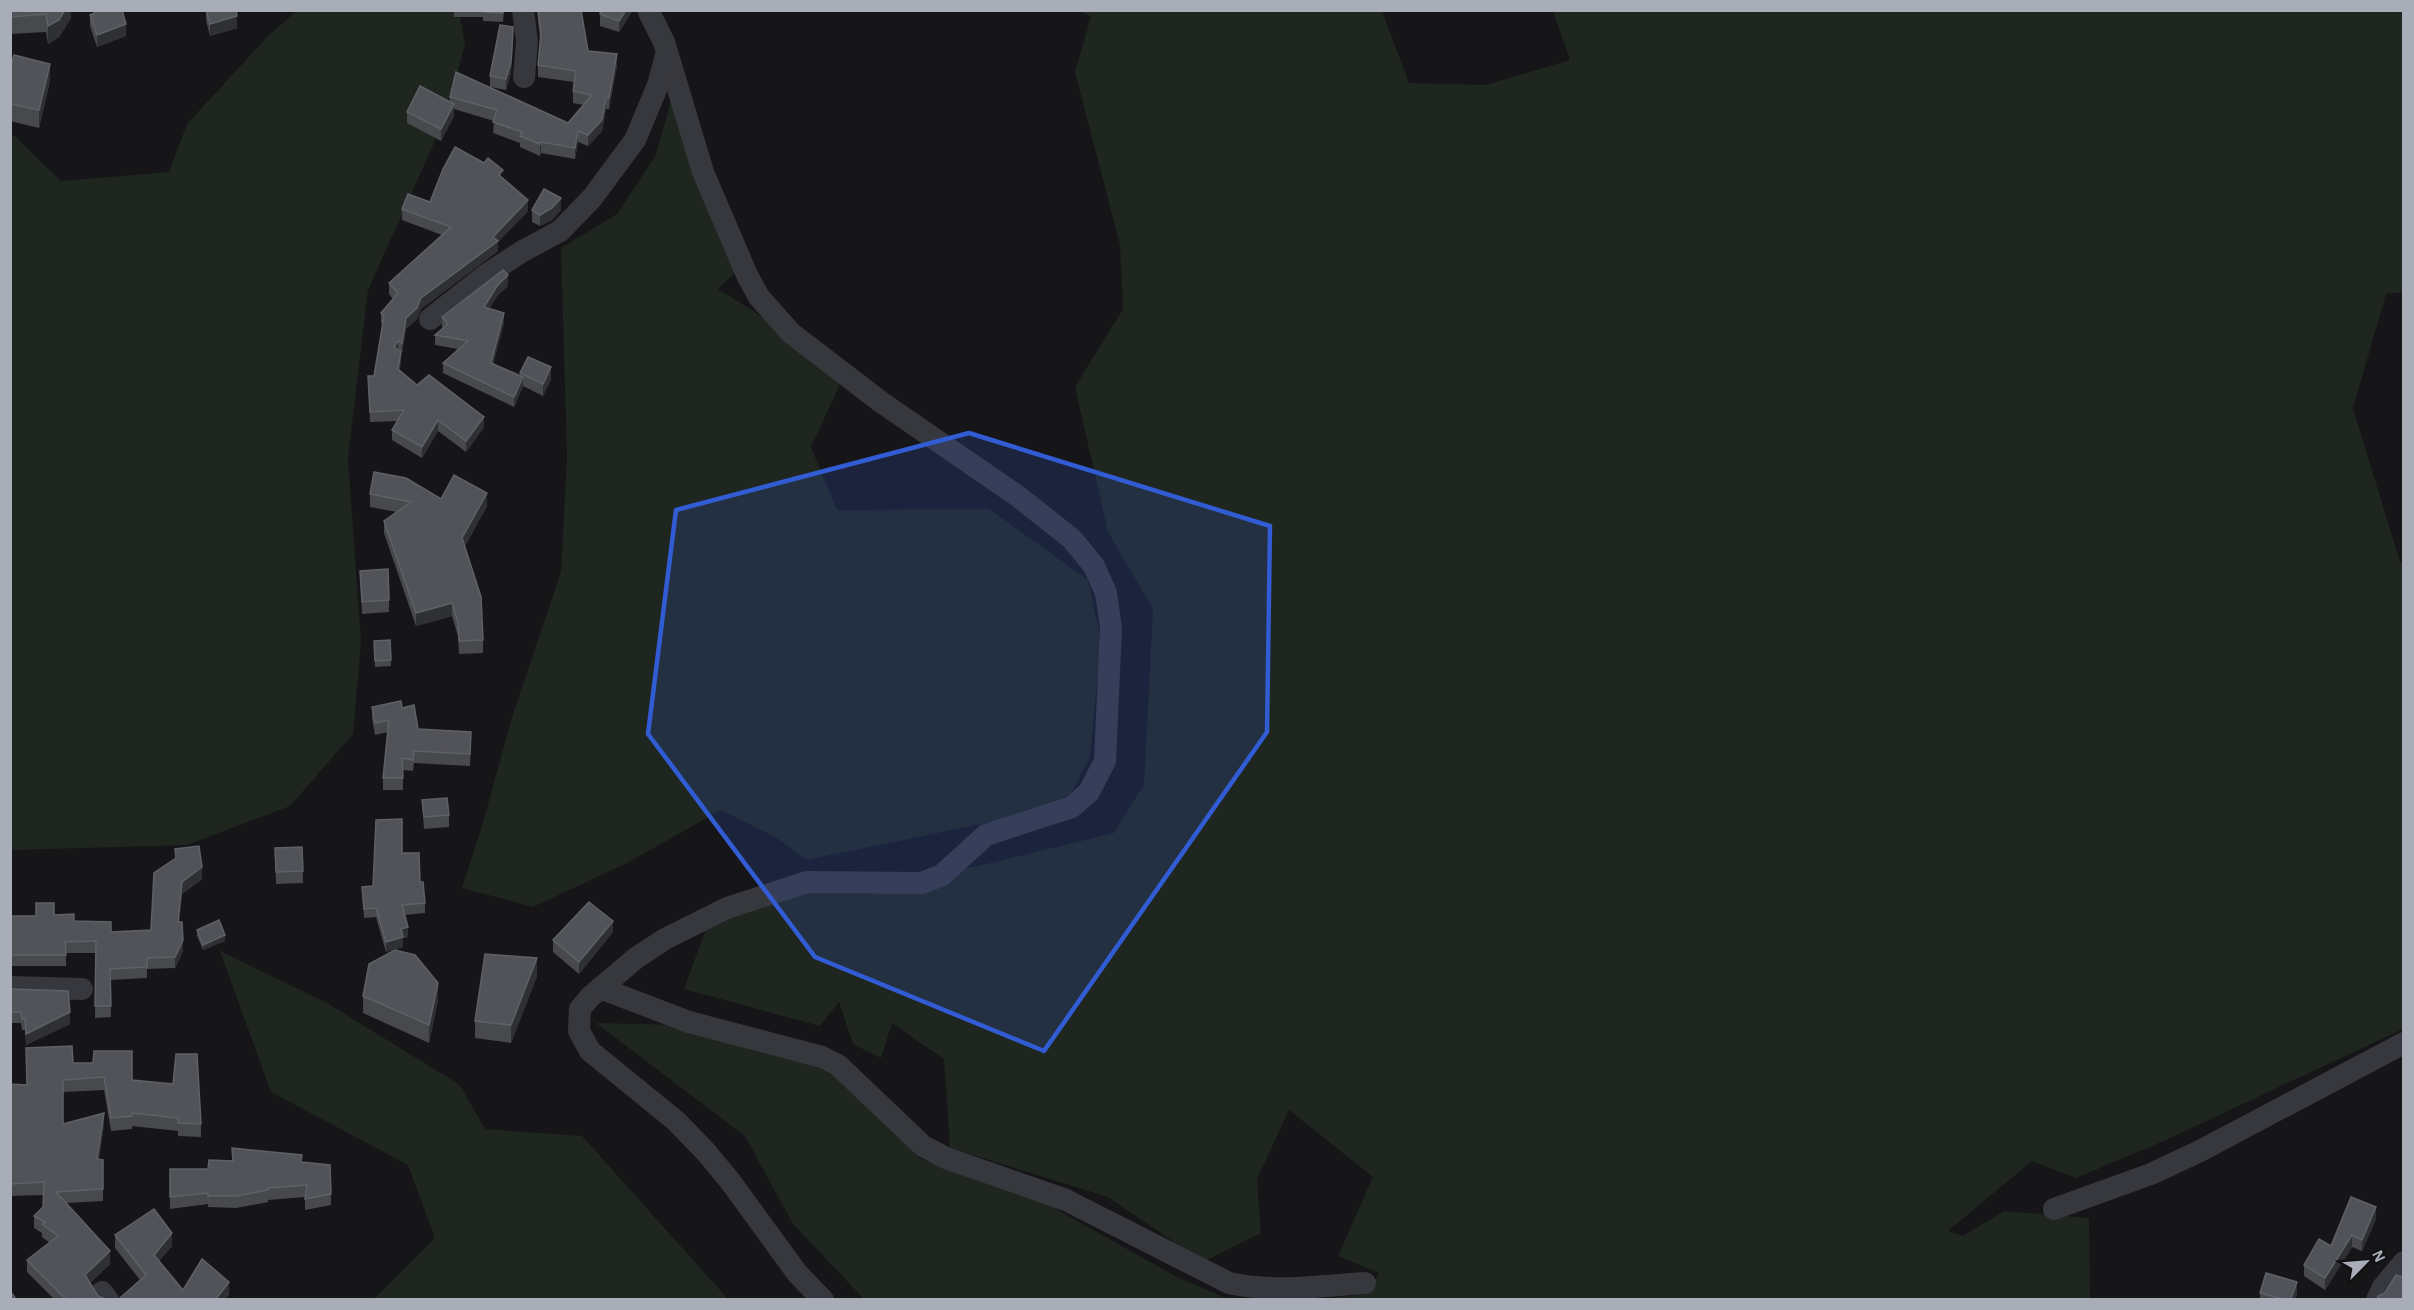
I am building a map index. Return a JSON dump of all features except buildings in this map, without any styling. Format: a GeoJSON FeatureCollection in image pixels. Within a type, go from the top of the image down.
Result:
{"type":"FeatureCollection","features":[{"type":"Feature","properties":{"kind":"street"},"geometry":{"type":"LineString","coordinates":[[523,10],[528,42],[524,77]]}},
{"type":"Feature","properties":{"kind":"street"},"geometry":{"type":"LineString","coordinates":[[648,10],[667,51],[703,172],[747,275],[759,297],[791,333],[881,402],[1042,515],[1072,539],[1094,566],[1106,593],[1111,628],[1105,761],[1089,792],[1072,807],[986,835],[933,879],[910,885],[807,882],[727,908],[665,939],[636,958],[584,1003],[579,1012],[579,1031],[590,1051],[684,1129],[730,1181],[796,1273],[823,1299]]}},
{"type":"Feature","properties":{"kind":"street"},"geometry":{"type":"LineString","coordinates":[[430,319],[486,274],[560,231],[592,198],[635,141],[658,85],[667,51]]}},
{"type":"Feature","properties":{"kind":"street"},"geometry":{"type":"LineString","coordinates":[[10,987],[82,989]]}},
{"type":"Feature","properties":{"kind":"street"},"geometry":{"type":"LineString","coordinates":[[600,988],[689,1022],[830,1061],[854,1078],[923,1146],[946,1158],[1066,1200],[1230,1283],[1273,1290],[1365,1283]]}},
{"type":"Feature","properties":{"kind":"street"},"geometry":{"type":"LineString","coordinates":[[2054,1209],[2151,1174],[2200,1151],[2403,1043]]}},
{"type":"Feature","properties":{"kind":"street"},"geometry":{"type":"LineString","coordinates":[[2377,1299],[2383,1287],[2403,1262]]}},
{"type":"Feature","properties":{"kind":"highlighted area"},"geometry":{"type":"Polygon","coordinates":[[[969,433],[1270,526],[1267,732],[1044,1051],[815,957],[648,734],[676,510],[969,433]]]}},
{"type":"Feature","properties":{"kind":"shaded area"},"geometry":{"type":"Polygon","coordinates":[[[296,11],[459,11],[465,44],[447,114],[368,290],[348,458],[361,642],[353,734],[290,806],[187,845],[11,850],[10,132],[61,181],[169,172],[187,124],[267,37],[296,11]]]}},
{"type":"Feature","properties":{"kind":"shaded area"},"geometry":{"type":"Polygon","coordinates":[[[1080,11],[1382,11],[1409,83],[1486,85],[1570,60],[1553,11],[2403,11],[2403,292],[2386,294],[2353,408],[2400,562],[2403,562],[2403,1029],[2166,1140],[2076,1178],[2032,1161],[1948,1231],[1963,1236],[2004,1211],[2089,1218],[2090,1299],[1322,1299],[1367,1294],[1379,1273],[1338,1256],[1373,1177],[1289,1110],[1257,1179],[1261,1233],[1203,1262],[1108,1197],[950,1148],[944,1059],[892,1023],[881,1058],[853,1044],[839,1002],[820,1026],[684,989],[706,929],[776,894],[978,866],[1114,833],[1144,784],[1153,609],[1108,532],[1075,387],[1123,309],[1120,245],[1075,72],[1091,17],[1080,11]]]}},
{"type":"Feature","properties":{"kind":"shaded area"},"geometry":{"type":"Polygon","coordinates":[[[677,79],[747,261],[718,289],[755,312],[842,380],[811,447],[837,510],[989,509],[1088,580],[1101,641],[1090,756],[1071,794],[1025,815],[806,860],[777,838],[721,810],[627,863],[533,907],[462,888],[514,711],[561,572],[567,457],[561,248],[617,214],[656,155],[677,79]]]}},
{"type":"Feature","properties":{"kind":"shaded area"},"geometry":{"type":"Polygon","coordinates":[[[220,951],[327,1003],[460,1085],[485,1129],[582,1136],[728,1299],[374,1299],[435,1238],[408,1165],[271,1092],[220,951]]]}},
{"type":"Feature","properties":{"kind":"shaded area"},"geometry":{"type":"Polygon","coordinates":[[[596,1023],[683,1025],[841,1063],[919,1158],[1052,1207],[1177,1277],[1228,1299],[864,1299],[793,1224],[745,1136],[596,1023]]]}}]}
